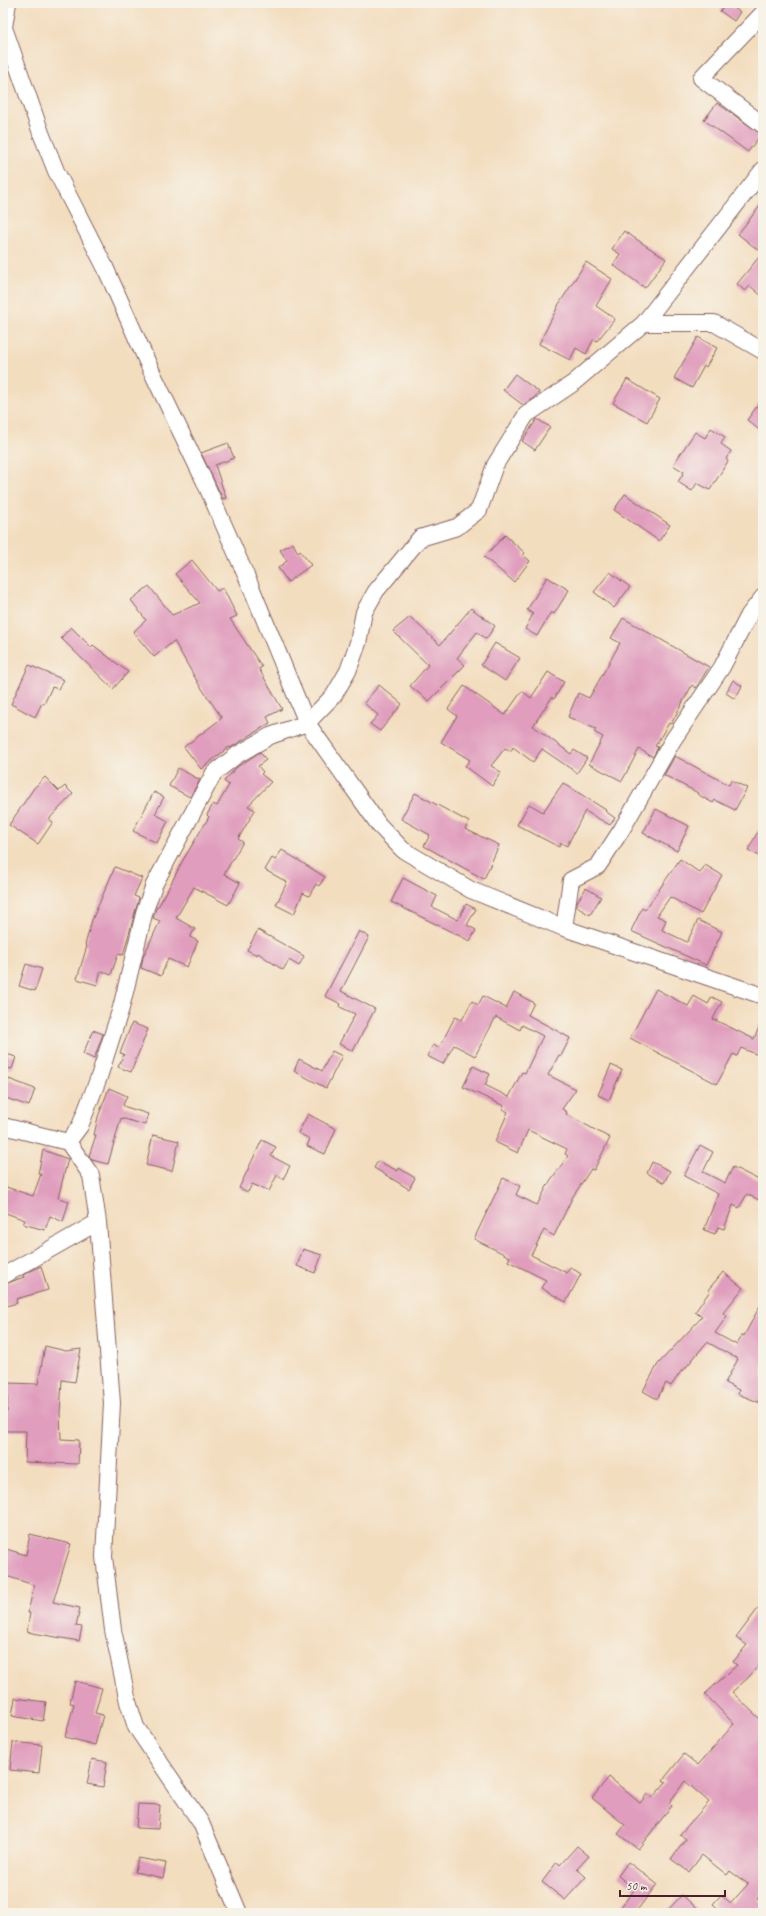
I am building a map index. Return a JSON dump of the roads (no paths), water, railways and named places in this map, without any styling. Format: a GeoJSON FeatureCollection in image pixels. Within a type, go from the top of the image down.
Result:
{"type":"FeatureCollection","features":[{"type":"Feature","properties":{"kind":"street"},"geometry":{"type":"LineString","coordinates":[[8,3],[4,26],[41,134],[56,171],[105,267],[150,368],[204,480],[251,587],[306,723],[379,825],[403,850],[471,890],[564,928],[763,996]]}},
{"type":"Feature","properties":{"kind":"street"},"geometry":{"type":"LineString","coordinates":[[763,13],[701,78],[763,125]]}},
{"type":"Feature","properties":{"kind":"street"},"geometry":{"type":"LineString","coordinates":[[68,1142],[80,1126],[99,1077],[121,1008],[145,910],[154,885],[214,773],[238,755],[270,736],[306,723],[334,695],[348,671],[358,644],[364,612],[376,591],[420,538],[457,527],[479,510],[495,466],[526,414],[572,384],[644,323],[763,170]]}},
{"type":"Feature","properties":{"kind":"street"},"geometry":{"type":"LineString","coordinates":[[644,323],[714,323],[763,351]]}},
{"type":"Feature","properties":{"kind":"street"},"geometry":{"type":"LineString","coordinates":[[564,928],[571,880],[598,866],[622,829],[673,740],[722,667],[749,615],[763,597]]}},
{"type":"Feature","properties":{"kind":"street"},"geometry":{"type":"LineString","coordinates":[[3,1126],[68,1142],[92,1175],[98,1222],[112,1403],[104,1556],[113,1630],[126,1695],[136,1727],[204,1828],[239,1913]]}},
{"type":"Feature","properties":{"kind":"street"},"geometry":{"type":"LineString","coordinates":[[3,1276],[98,1222]]}}]}
